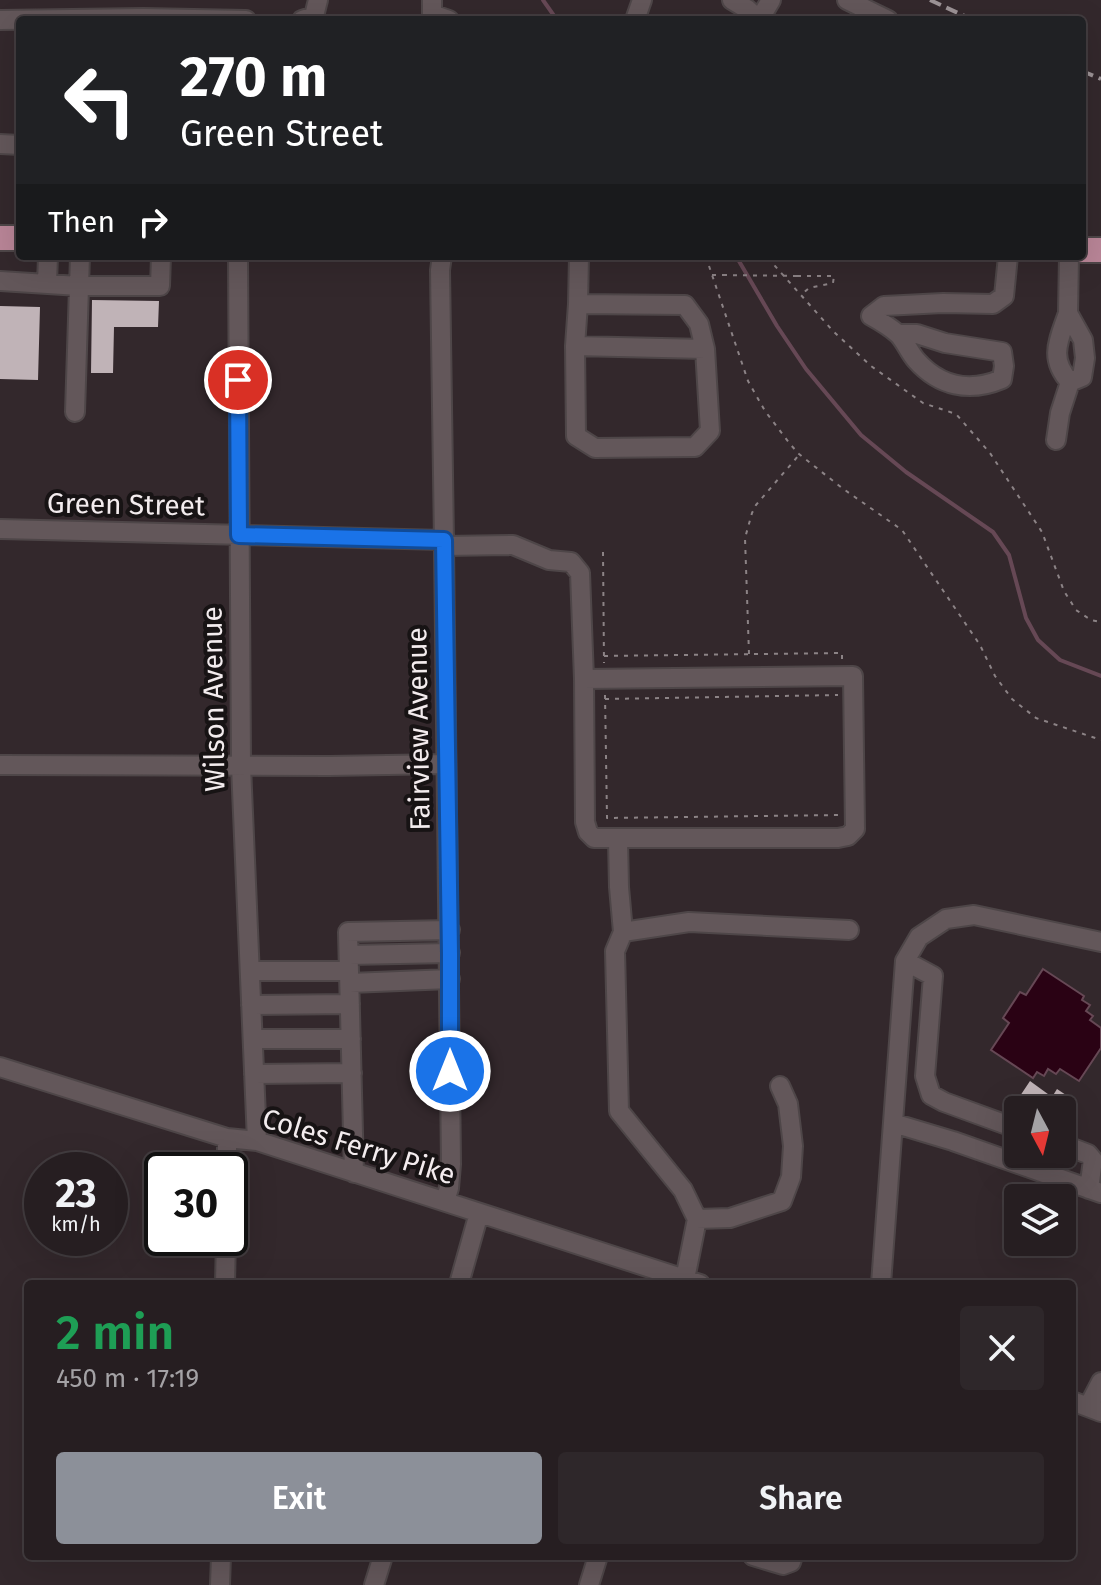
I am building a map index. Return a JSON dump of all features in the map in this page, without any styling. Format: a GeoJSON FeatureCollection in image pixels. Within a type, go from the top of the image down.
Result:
{"type":"FeatureCollection","features":[{"type":"Feature","properties":{"kind":"street"},"geometry":{"type":"LineString","coordinates":[[432,0],[432,14],[438,16]]}},
{"type":"Feature","properties":{"kind":"street"},"geometry":{"type":"LineString","coordinates":[[732,0],[755,16]]}},
{"type":"Feature","properties":{"kind":"street"},"geometry":{"type":"LineString","coordinates":[[847,0],[880,16]]}},
{"type":"Feature","properties":{"kind":"street"},"geometry":{"type":"LineString","coordinates":[[52,16],[143,9],[207,16]]}},
{"type":"Feature","properties":{"kind":"street"},"geometry":{"type":"LineString","coordinates":[[47,283],[48,260]]}},
{"type":"Feature","properties":{"kind":"street"},"geometry":{"type":"LineString","coordinates":[[75,412],[80,260]]}},
{"type":"Feature","properties":{"kind":"street"},"geometry":{"type":"LineString","coordinates":[[0,281],[79,286],[160,286],[161,260]]}},
{"type":"Feature","properties":{"kind":"street","name":"Wilson Avenue"},"geometry":{"type":"LineString","coordinates":[[238,260],[241,766],[257,1141]]}},
{"type":"Feature","properties":{"kind":"street","name":"Fairview Avenue"},"geometry":{"type":"LineString","coordinates":[[441,260],[451,1164],[445,1201]]}},
{"type":"Feature","properties":{"kind":"street"},"geometry":{"type":"LineString","coordinates":[[578,304],[685,305],[699,324],[705,349],[710,431],[695,447],[595,448],[576,436],[575,346],[579,260]]}},
{"type":"Feature","properties":{"kind":"street"},"geometry":{"type":"LineString","coordinates":[[899,334],[917,334],[945,343],[1002,352],[1002,379],[985,386],[954,385],[931,375],[913,358],[899,334],[871,316],[884,306],[993,304],[1004,296],[1008,260]]}},
{"type":"Feature","properties":{"kind":"street"},"geometry":{"type":"LineString","coordinates":[[1069,260],[1068,313],[1057,361],[1070,382]]}},
{"type":"Feature","properties":{"kind":"street"},"geometry":{"type":"LineString","coordinates":[[1056,440],[1060,413],[1070,382],[1082,377],[1085,358],[1083,340],[1068,313]]}},
{"type":"Feature","properties":{"kind":"street"},"geometry":{"type":"LineString","coordinates":[[575,346],[705,349]]}},
{"type":"Feature","properties":{"kind":"street","name":"Green Street"},"geometry":{"type":"LineString","coordinates":[[0,529],[513,545],[549,560],[571,562],[580,573],[582,586],[585,822],[594,838],[618,840]]}},
{"type":"Feature","properties":{"kind":"street"},"geometry":{"type":"LineString","coordinates":[[584,679],[853,676],[855,829],[848,836],[618,840],[623,932],[615,951],[619,1111],[683,1190],[697,1219],[689,1280]]}},
{"type":"Feature","properties":{"kind":"street"},"geometry":{"type":"LineString","coordinates":[[0,765],[446,764]]}},
{"type":"Feature","properties":{"kind":"street"},"geometry":{"type":"LineString","coordinates":[[881,1280],[905,961],[919,937],[946,919],[974,915],[1101,942]]}},
{"type":"Feature","properties":{"kind":"street"},"geometry":{"type":"LineString","coordinates":[[623,932],[689,922],[849,930]]}},
{"type":"Feature","properties":{"kind":"street"},"geometry":{"type":"LineString","coordinates":[[354,1173],[348,932],[450,930]]}},
{"type":"Feature","properties":{"kind":"street"},"geometry":{"type":"LineString","coordinates":[[349,970],[450,953]]}},
{"type":"Feature","properties":{"kind":"street"},"geometry":{"type":"LineString","coordinates":[[905,961],[933,976],[925,1076],[931,1095],[1004,1124]]}},
{"type":"Feature","properties":{"kind":"street"},"geometry":{"type":"LineString","coordinates":[[250,971],[349,970],[450,979]]}},
{"type":"Feature","properties":{"kind":"street"},"geometry":{"type":"LineString","coordinates":[[251,1005],[350,1004]]}},
{"type":"Feature","properties":{"kind":"street"},"geometry":{"type":"LineString","coordinates":[[253,1039],[351,1039]]}},
{"type":"Feature","properties":{"kind":"street","name":"Coles Ferry Pike"},"geometry":{"type":"LineString","coordinates":[[0,1067],[227,1138],[257,1141],[683,1280]]}},
{"type":"Feature","properties":{"kind":"street"},"geometry":{"type":"LineString","coordinates":[[254,1074],[352,1073]]}},
{"type":"Feature","properties":{"kind":"street"},"geometry":{"type":"LineString","coordinates":[[697,1219],[730,1218],[782,1201],[791,1177],[793,1146],[788,1104],[780,1086]]}},
{"type":"Feature","properties":{"kind":"street"},"geometry":{"type":"LineString","coordinates":[[893,1123],[1095,1191],[1093,1160],[1088,1154],[1076,1149]]}},
{"type":"Feature","properties":{"kind":"street"},"geometry":{"type":"LineString","coordinates":[[227,1138],[227,1152]]}},
{"type":"Feature","properties":{"kind":"street"},"geometry":{"type":"LineString","coordinates":[[460,1280],[479,1213]]}},
{"type":"Feature","properties":{"kind":"street"},"geometry":{"type":"LineString","coordinates":[[225,1280],[226,1256]]}},
{"type":"Feature","properties":{"kind":"street"},"geometry":{"type":"LineString","coordinates":[[1087,1407],[1101,1382]]}},
{"type":"Feature","properties":{"kind":"street"},"geometry":{"type":"LineString","coordinates":[[220,1585],[221,1560]]}},
{"type":"Feature","properties":{"kind":"street"},"geometry":{"type":"LineString","coordinates":[[374,1585],[382,1560]]}},
{"type":"Feature","properties":{"kind":"street"},"geometry":{"type":"LineString","coordinates":[[589,1585],[597,1560]]}},
{"type":"Feature","properties":{"kind":"street"},"geometry":{"type":"LineString","coordinates":[[767,1560],[783,1565],[792,1560]]}},
{"type":"Feature","properties":{"kind":"path"},"geometry":{"type":"LineString","coordinates":[[773,260],[833,331],[871,366],[923,403],[956,414],[990,453],[1042,532],[1064,591],[1076,610],[1091,620],[1101,622]]}},
{"type":"Feature","properties":{"kind":"path"},"geometry":{"type":"LineString","coordinates":[[709,266],[748,381],[765,411],[799,454],[902,530],[980,645],[995,676],[1012,699],[1036,718],[1101,740]]}},
{"type":"Feature","properties":{"kind":"path"},"geometry":{"type":"LineString","coordinates":[[712,275],[834,276],[833,283],[809,288],[801,295]]}},
{"type":"Feature","properties":{"kind":"path"},"geometry":{"type":"LineString","coordinates":[[749,654],[745,538],[749,521],[756,505],[799,454]]}},
{"type":"Feature","properties":{"kind":"path"},"geometry":{"type":"LineString","coordinates":[[603,552],[604,669]]}},
{"type":"Feature","properties":{"kind":"path"},"geometry":{"type":"LineString","coordinates":[[604,656],[842,653],[842,666]]}},
{"type":"Feature","properties":{"kind":"path"},"geometry":{"type":"LineString","coordinates":[[605,686],[607,818],[847,815]]}},
{"type":"Feature","properties":{"kind":"path"},"geometry":{"type":"LineString","coordinates":[[605,699],[842,695]]}},
{"type":"Feature","properties":{"kind":"shaded area"},"geometry":{"type":"Polygon","coordinates":[[[1043,969],[1084,996],[1082,1000],[1090,1005],[1086,1011],[1093,1016],[1090,1020],[1101,1028],[1101,1048],[1079,1081],[1060,1069],[1056,1074],[1048,1069],[1044,1076],[1037,1072],[1033,1078],[991,1050],[1009,1023],[1003,1018],[1020,992],[1026,995],[1043,969]]]}},
{"type":"Feature","properties":{"kind":"building"},"geometry":{"type":"Polygon","coordinates":[[[92,300],[159,301],[158,327],[114,327],[113,373],[91,373],[92,300]]]}},
{"type":"Feature","properties":{"kind":"building"},"geometry":{"type":"Polygon","coordinates":[[[0,306],[40,307],[38,380],[0,379],[0,306]]]}},
{"type":"Feature","properties":{"kind":"building"},"geometry":{"type":"Polygon","coordinates":[[[1030,1081],[1051,1096],[1020,1096],[1030,1081]]]}},
{"type":"Feature","properties":{"kind":"building"},"geometry":{"type":"Polygon","coordinates":[[[1057,1089],[1068,1096],[1053,1096],[1057,1089]]]}},
{"type":"Feature","properties":{"kind":"waterway"},"geometry":{"type":"LineString","coordinates":[[543,0],[554,16]]}},
{"type":"Feature","properties":{"kind":"waterway"},"geometry":{"type":"LineString","coordinates":[[738,260],[806,369],[861,435],[906,472],[993,532],[1009,555],[1026,618],[1038,640],[1060,660],[1101,676]]}},
{"type":"Feature","properties":{"kind":"railway"},"geometry":{"type":"LineString","coordinates":[[930,0],[964,16]]}},
{"type":"Feature","properties":{"kind":"railway"},"geometry":{"type":"LineString","coordinates":[[1086,73],[1101,79]]}},
{"type":"Feature","properties":{"kind":"route"},"geometry":{"type":"LineString","coordinates":[[238,380],[239,535],[444,540],[450,1071]]}}]}
